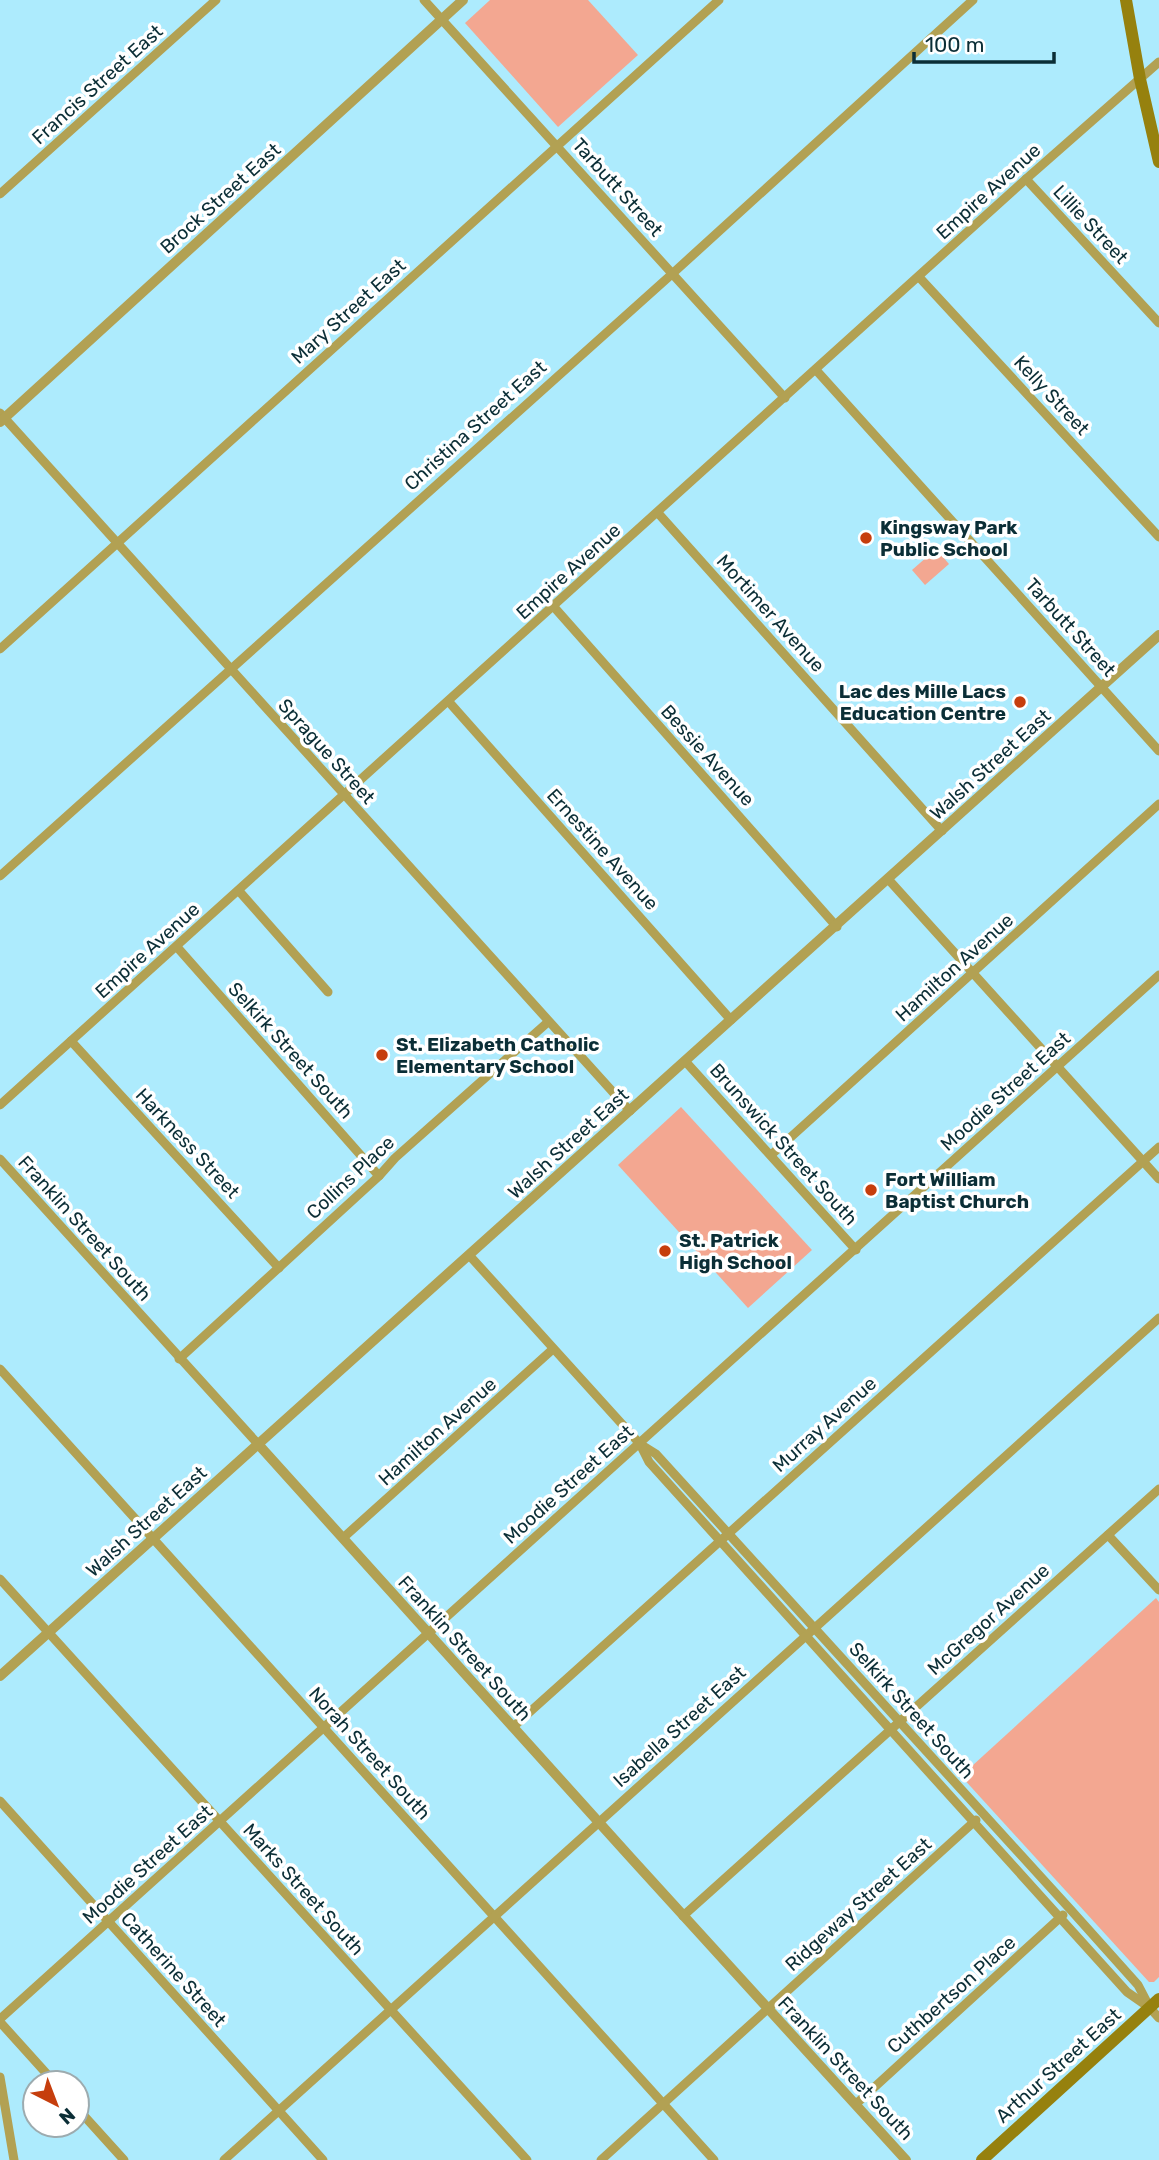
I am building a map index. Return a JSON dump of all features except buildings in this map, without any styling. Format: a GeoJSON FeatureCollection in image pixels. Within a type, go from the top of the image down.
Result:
{"type":"FeatureCollection","features":[{"type":"Feature","properties":{"kind":"main road"},"geometry":{"type":"LineString","coordinates":[[1126,0],[1159,162]]}},
{"type":"Feature","properties":{"kind":"main road","name":"Arthur Street East"},"geometry":{"type":"LineString","coordinates":[[982,2160],[1154,2004]]}},
{"type":"Feature","properties":{"kind":"street","name":"Francis Street East"},"geometry":{"type":"LineString","coordinates":[[0,194],[216,0]]}},
{"type":"Feature","properties":{"kind":"street","name":"Tarbutt Street"},"geometry":{"type":"LineString","coordinates":[[424,0],[785,398]]}},
{"type":"Feature","properties":{"kind":"street","name":"Brock Street East"},"geometry":{"type":"LineString","coordinates":[[1,418],[463,0]]}},
{"type":"Feature","properties":{"kind":"street","name":"Mary Street East"},"geometry":{"type":"LineString","coordinates":[[0,649],[719,0]]}},
{"type":"Feature","properties":{"kind":"street","name":"Christina Street East"},"geometry":{"type":"LineString","coordinates":[[0,876],[672,274],[973,0]]}},
{"type":"Feature","properties":{"kind":"street","name":"Empire Avenue"},"geometry":{"type":"LineString","coordinates":[[0,1105],[1159,62]]}},
{"type":"Feature","properties":{"kind":"street","name":"Lillie Street"},"geometry":{"type":"LineString","coordinates":[[1026,179],[1159,323]]}},
{"type":"Feature","properties":{"kind":"street","name":"Kelly Street"},"geometry":{"type":"LineString","coordinates":[[919,278],[1159,537]]}},
{"type":"Feature","properties":{"kind":"street","name":"Tarbutt Street"},"geometry":{"type":"LineString","coordinates":[[816,370],[1159,751]]}},
{"type":"Feature","properties":{"kind":"street","name":"Sprague Street"},"geometry":{"type":"LineString","coordinates":[[1,418],[629,1111]]}},
{"type":"Feature","properties":{"kind":"street","name":"Mortimer Avenue"},"geometry":{"type":"LineString","coordinates":[[658,513],[942,831]]}},
{"type":"Feature","properties":{"kind":"street","name":"Bessie Avenue"},"geometry":{"type":"LineString","coordinates":[[554,607],[837,927]]}},
{"type":"Feature","properties":{"kind":"street","name":"Walsh Street East"},"geometry":{"type":"LineString","coordinates":[[0,1676],[1159,635]]}},
{"type":"Feature","properties":{"kind":"street","name":"Ernestine Avenue"},"geometry":{"type":"LineString","coordinates":[[449,702],[731,1020]]}},
{"type":"Feature","properties":{"kind":"street","name":"Hamilton Avenue"},"geometry":{"type":"LineString","coordinates":[[771,1155],[1159,804]]}},
{"type":"Feature","properties":{"kind":"street"},"geometry":{"type":"LineString","coordinates":[[888,880],[1159,1179]]}},
{"type":"Feature","properties":{"kind":"street"},"geometry":{"type":"LineString","coordinates":[[239,891],[328,992]]}},
{"type":"Feature","properties":{"kind":"street","name":"Selkirk Street South"},"geometry":{"type":"LineString","coordinates":[[177,947],[379,1175]]}},
{"type":"Feature","properties":{"kind":"street","name":"Moodie Street East"},"geometry":{"type":"LineString","coordinates":[[0,2020],[1159,975]]}},
{"type":"Feature","properties":{"kind":"street","name":"Collins Place"},"geometry":{"type":"LineString","coordinates":[[179,1359],[405,1149],[548,1022]]}},
{"type":"Feature","properties":{"kind":"street","name":"Harkness Street"},"geometry":{"type":"LineString","coordinates":[[71,1041],[279,1268]]}},
{"type":"Feature","properties":{"kind":"street","name":"Brunswick Street South"},"geometry":{"type":"LineString","coordinates":[[685,1061],[856,1250]]}},
{"type":"Feature","properties":{"kind":"street","name":"Murray Avenue"},"geometry":{"type":"LineString","coordinates":[[513,1727],[1159,1147]]}},
{"type":"Feature","properties":{"kind":"street","name":"Franklin Street South"},"geometry":{"type":"LineString","coordinates":[[0,1159],[906,2160]]}},
{"type":"Feature","properties":{"kind":"street","name":"Selkirk Street South"},"geometry":{"type":"LineString","coordinates":[[469,1255],[640,1444],[656,1454],[1070,1909],[1154,2004],[1159,2018]]}},
{"type":"Feature","properties":{"kind":"street","name":"Isabella Street East"},"geometry":{"type":"LineString","coordinates":[[224,2160],[1159,1318]]}},
{"type":"Feature","properties":{"kind":"street","name":"Hamilton Avenue"},"geometry":{"type":"LineString","coordinates":[[343,1538],[553,1349]]}},
{"type":"Feature","properties":{"kind":"street","name":"Norah Street South"},"geometry":{"type":"LineString","coordinates":[[0,1369],[715,2160]]}},
{"type":"Feature","properties":{"kind":"street","name":"Selkirk Street South"},"geometry":{"type":"LineString","coordinates":[[640,1444],[649,1462],[1127,1992],[1154,2004]]}},
{"type":"Feature","properties":{"kind":"street","name":"McGregor Avenue"},"geometry":{"type":"LineString","coordinates":[[683,1916],[1159,1489]]}},
{"type":"Feature","properties":{"kind":"street"},"geometry":{"type":"LineString","coordinates":[[1108,1535],[1159,1590]]}},
{"type":"Feature","properties":{"kind":"street","name":"Marks Street South"},"geometry":{"type":"LineString","coordinates":[[0,1579],[527,2160]]}},
{"type":"Feature","properties":{"kind":"street","name":"Catherine Street"},"geometry":{"type":"LineString","coordinates":[[0,1801],[323,2160]]}},
{"type":"Feature","properties":{"kind":"street","name":"Ridgeway Street East"},"geometry":{"type":"LineString","coordinates":[[601,2160],[983,1814]]}},
{"type":"Feature","properties":{"kind":"street","name":"Cuthbertson Place"},"geometry":{"type":"LineString","coordinates":[[856,2104],[1070,1909]]}},
{"type":"Feature","properties":{"kind":"street"},"geometry":{"type":"LineString","coordinates":[[0,2020],[43,2069]]}},
{"type":"Feature","properties":{"kind":"street"},"geometry":{"type":"LineString","coordinates":[[0,2077],[14,2160]]}},
{"type":"Feature","properties":{"kind":"street"},"geometry":{"type":"LineString","coordinates":[[91,2123],[124,2160]]}},
{"type":"Feature","properties":{"kind":"shaded area"},"geometry":{"type":"Polygon","coordinates":[[[490,0],[588,0],[638,55],[558,127],[465,23],[490,0]]]}},
{"type":"Feature","properties":{"kind":"shaded area"},"geometry":{"type":"Polygon","coordinates":[[[936,549],[949,564],[925,585],[912,570],[936,549]]]}},
{"type":"Feature","properties":{"kind":"shaded area"},"geometry":{"type":"Polygon","coordinates":[[[681,1107],[812,1250],[748,1308],[618,1165],[681,1107]]]}},
{"type":"Feature","properties":{"kind":"shaded area"},"geometry":{"type":"Polygon","coordinates":[[[1156,1598],[1159,1602],[1159,1977],[1154,1982],[1149,1982],[961,1776],[1156,1598]]]}},
{"type":"Feature","properties":{"kind":"place","name":"Kingsway Park Public School"},"geometry":{"type":"Point","coordinates":[866,538]}},
{"type":"Feature","properties":{"kind":"place","name":"Lac des Mille Lacs Education Centre"},"geometry":{"type":"Point","coordinates":[1020,702]}},
{"type":"Feature","properties":{"kind":"place","name":"St. Elizabeth Catholic Elementary School"},"geometry":{"type":"Point","coordinates":[382,1055]}},
{"type":"Feature","properties":{"kind":"place","name":"Fort William Baptist Church"},"geometry":{"type":"Point","coordinates":[871,1190]}},
{"type":"Feature","properties":{"kind":"place","name":"St. Patrick High School"},"geometry":{"type":"Point","coordinates":[665,1251]}}]}
